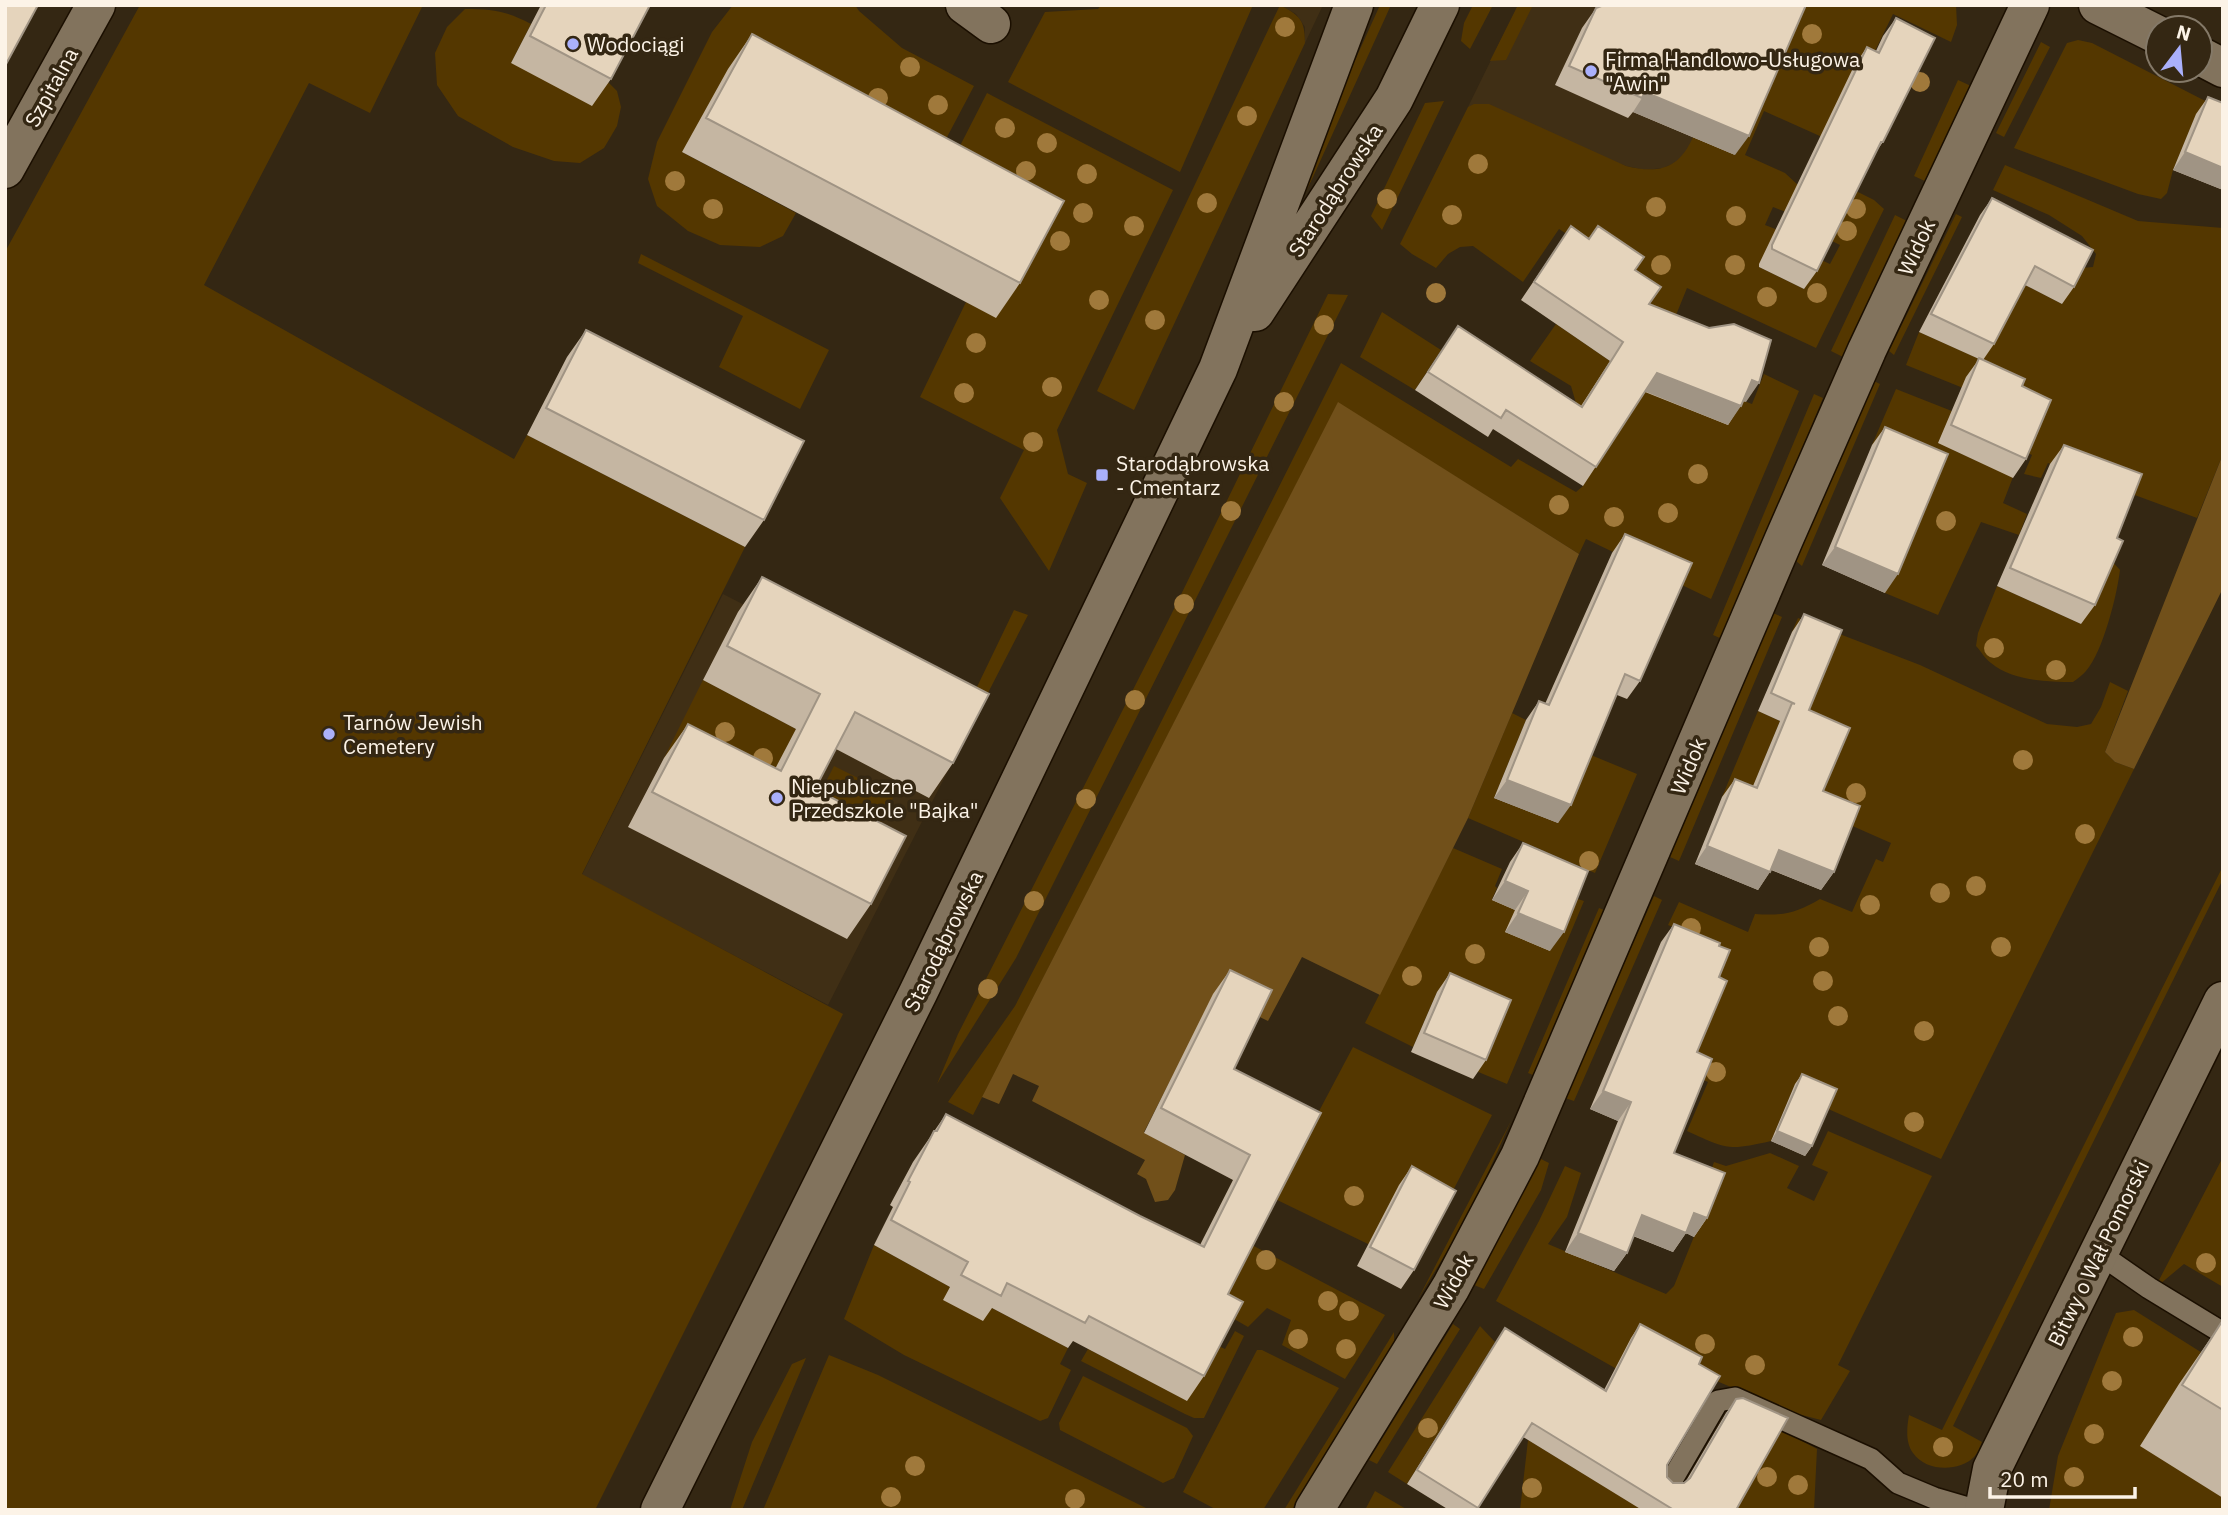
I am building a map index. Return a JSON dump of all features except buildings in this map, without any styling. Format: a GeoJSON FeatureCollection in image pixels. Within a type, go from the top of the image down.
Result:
{"type":"FeatureCollection","features":[{"type":"Feature","properties":{"kind":"street","name":"Szpitalna"},"geometry":{"type":"LineString","coordinates":[[5,169],[96,5]]}},
{"type":"Feature","properties":{"kind":"street","name":"Starodąbrowska"},"geometry":{"type":"LineString","coordinates":[[660,1510],[918,993],[1218,369],[1354,5]]}},
{"type":"Feature","properties":{"kind":"street","name":"Starodąbrowska"},"geometry":{"type":"LineString","coordinates":[[1218,369],[1394,99],[1440,5]]}},
{"type":"Feature","properties":{"kind":"street","name":"Widok"},"geometry":{"type":"LineString","coordinates":[[1314,1510],[1451,1287],[1520,1156],[1867,350],[2030,5]]}},
{"type":"Feature","properties":{"kind":"street"},"geometry":{"type":"LineString","coordinates":[[2098,5],[2144,28]]}},
{"type":"Feature","properties":{"kind":"street","name":"Bitwy o Wał Pomorski"},"geometry":{"type":"LineString","coordinates":[[1984,1510],[1992,1469],[2223,1001]]}},
{"type":"Feature","properties":{"kind":"lane"},"geometry":{"type":"LineString","coordinates":[[2097,1252],[2149,1288],[2223,1333]]}},
{"type":"Feature","properties":{"kind":"lane"},"geometry":{"type":"LineString","coordinates":[[1669,1485],[1718,1401],[1735,1398],[1871,1459],[1898,1483],[1934,1498],[1975,1510]]}},
{"type":"Feature","properties":{"kind":"shaded area","name":"Tarnów Jewish Cemetery"},"geometry":{"type":"Polygon","coordinates":[[[140,5],[423,5],[370,113],[309,83],[204,285],[514,459],[527,435],[745,547],[582,874],[843,1014],[595,1510],[5,1510],[5,252],[140,5]]]}},
{"type":"Feature","properties":{"kind":"shaded area"},"geometry":{"type":"Polygon","coordinates":[[[733,5],[855,5],[902,48],[974,86],[927,175],[682,152],[796,213],[783,236],[760,247],[720,245],[688,231],[657,206],[648,179],[657,142],[712,32],[733,5]]]}},
{"type":"Feature","properties":{"kind":"shaded area"},"geometry":{"type":"Polygon","coordinates":[[[1101,5],[1253,5],[1180,172],[1008,82],[1045,12],[1098,9],[1101,5]]]}},
{"type":"Feature","properties":{"kind":"shaded area"},"geometry":{"type":"Polygon","coordinates":[[[1280,5],[1323,5],[1305,43],[1305,27],[1296,14],[1280,5]]]}},
{"type":"Feature","properties":{"kind":"shaded area"},"geometry":{"type":"Polygon","coordinates":[[[1280,5],[1300,20],[1305,43],[1134,410],[1097,391],[1280,5]]]}},
{"type":"Feature","properties":{"kind":"shaded area"},"geometry":{"type":"Polygon","coordinates":[[[1380,5],[1391,5],[1313,177],[1256,294],[1305,171],[1380,5]]]}},
{"type":"Feature","properties":{"kind":"shaded area"},"geometry":{"type":"Polygon","coordinates":[[[1473,5],[1493,5],[1470,49],[1461,41],[1464,23],[1473,5]]]}},
{"type":"Feature","properties":{"kind":"shaded area"},"geometry":{"type":"Polygon","coordinates":[[[1518,5],[1801,5],[1735,155],[1687,151],[1677,162],[1663,168],[1645,170],[1626,166],[1468,107],[1518,5]]]}},
{"type":"Feature","properties":{"kind":"shaded area"},"geometry":{"type":"Polygon","coordinates":[[[1518,5],[1533,5],[1506,60],[1490,61],[1518,5]]]}},
{"type":"Feature","properties":{"kind":"shaded area"},"geometry":{"type":"Polygon","coordinates":[[[1801,5],[1956,5],[1957,25],[1951,42],[1893,14],[1831,141],[1764,111],[1745,155],[1785,173],[1799,186],[1786,212],[1773,207],[1765,225],[1778,230],[1759,267],[1804,289],[1819,259],[1830,264],[1840,245],[1828,239],[1854,190],[1874,200],[1884,209],[1816,348],[1687,288],[1674,320],[1739,399],[1752,404],[1764,374],[1799,391],[1711,599],[1586,539],[1579,554],[1338,403],[973,1115],[948,1102],[1015,1006],[1341,363],[1511,467],[1518,459],[1576,492],[1583,486],[1578,410],[1571,386],[1530,361],[1556,324],[1610,361],[1630,275],[1559,229],[1523,282],[1473,246],[1460,247],[1448,254],[1436,268],[1400,244],[1468,107],[1474,104],[1489,104],[1626,166],[1648,169],[1667,167],[1681,156],[1693,137],[1735,155],[1801,5]]]}},
{"type":"Feature","properties":{"kind":"shaded area"},"geometry":{"type":"Polygon","coordinates":[[[465,9],[499,12],[531,24],[511,63],[606,80],[617,91],[621,107],[617,126],[604,148],[580,163],[554,161],[513,147],[458,116],[437,85],[435,53],[447,27],[465,9]]]}},
{"type":"Feature","properties":{"kind":"shaded area"},"geometry":{"type":"Polygon","coordinates":[[[2078,40],[2092,43],[2144,70],[2144,84],[2172,84],[2223,110],[2196,115],[2173,170],[2167,193],[2161,199],[2138,194],[2014,148],[2067,43],[2078,40]]]}},
{"type":"Feature","properties":{"kind":"shaded area"},"geometry":{"type":"Polygon","coordinates":[[[2041,42],[2050,47],[2004,137],[1996,133],[2041,42]]]}},
{"type":"Feature","properties":{"kind":"shaded area"},"geometry":{"type":"Polygon","coordinates":[[[1958,80],[1971,86],[1927,182],[1914,176],[1958,80]]]}},
{"type":"Feature","properties":{"kind":"shaded area"},"geometry":{"type":"Polygon","coordinates":[[[987,93],[1173,190],[1057,430],[1068,474],[1087,483],[1049,571],[1000,498],[1024,450],[920,397],[966,302],[996,317],[941,183],[987,93]]]}},
{"type":"Feature","properties":{"kind":"shaded area"},"geometry":{"type":"Polygon","coordinates":[[[1444,101],[1382,230],[1371,216],[1425,103],[1444,101]]]}},
{"type":"Feature","properties":{"kind":"shaded area"},"geometry":{"type":"Polygon","coordinates":[[[2005,165],[2138,221],[2223,228],[2223,454],[2197,518],[2048,463],[2041,478],[2024,474],[2032,455],[2024,451],[1978,394],[1906,365],[1919,332],[1982,360],[2023,284],[2062,304],[2081,268],[2093,267],[2096,254],[2082,236],[2049,215],[1993,190],[2005,165]]]}},
{"type":"Feature","properties":{"kind":"shaded area"},"geometry":{"type":"Polygon","coordinates":[[[1956,214],[1962,217],[1894,355],[1889,351],[1956,214]]]}},
{"type":"Feature","properties":{"kind":"shaded area"},"geometry":{"type":"Polygon","coordinates":[[[1895,215],[1907,221],[1843,357],[1831,351],[1895,215]]]}},
{"type":"Feature","properties":{"kind":"shaded area"},"geometry":{"type":"Polygon","coordinates":[[[641,254],[829,350],[800,409],[719,367],[743,316],[638,263],[641,254]]]}},
{"type":"Feature","properties":{"kind":"shaded area"},"geometry":{"type":"Polygon","coordinates":[[[1328,294],[1348,295],[1016,958],[937,1084],[958,1034],[1171,615],[1328,294]]]}},
{"type":"Feature","properties":{"kind":"shaded area"},"geometry":{"type":"Polygon","coordinates":[[[1382,312],[1441,350],[1415,390],[1360,357],[1382,312]]]}},
{"type":"Feature","properties":{"kind":"shaded area"},"geometry":{"type":"Polygon","coordinates":[[[1874,381],[1880,384],[1802,566],[1796,561],[1874,381]]]}},
{"type":"Feature","properties":{"kind":"shaded area"},"geometry":{"type":"Polygon","coordinates":[[[1896,389],[1967,417],[1953,450],[2013,477],[2003,503],[2027,514],[2019,535],[1981,522],[1938,615],[1885,593],[1872,445],[1896,389]]]}},
{"type":"Feature","properties":{"kind":"shaded area"},"geometry":{"type":"Polygon","coordinates":[[[1814,394],[1823,398],[1722,639],[1713,635],[1814,394]]]}},
{"type":"Feature","properties":{"kind":"shaded area"},"geometry":{"type":"Polygon","coordinates":[[[1338,402],[1579,554],[1468,818],[1380,995],[1302,957],[1268,1021],[1214,995],[1144,1132],[1185,1155],[1175,1190],[1168,1200],[1155,1202],[1146,1179],[1137,1174],[1145,1160],[1032,1101],[1039,1086],[1013,1074],[999,1104],[982,1097],[1338,402]]]}},
{"type":"Feature","properties":{"kind":"shaded area"},"geometry":{"type":"Polygon","coordinates":[[[2223,454],[2223,588],[2134,769],[2115,762],[2105,752],[2223,454]]]}},
{"type":"Feature","properties":{"kind":"shaded area"},"geometry":{"type":"Polygon","coordinates":[[[2110,559],[2120,570],[2108,623],[2092,662],[2073,682],[2041,681],[2009,674],[1989,661],[1976,646],[1978,633],[1997,586],[2081,624],[2110,559]]]}},
{"type":"Feature","properties":{"kind":"shaded area","name":"Niepubliczne Przedszkole \"Bajka\""},"geometry":{"type":"Polygon","coordinates":[[[723,594],[973,722],[828,1005],[582,875],[723,594]]]}},
{"type":"Feature","properties":{"kind":"shaded area"},"geometry":{"type":"Polygon","coordinates":[[[1014,610],[1028,615],[973,722],[963,716],[1014,610]]]}},
{"type":"Feature","properties":{"kind":"shaded area"},"geometry":{"type":"Polygon","coordinates":[[[1773,613],[1782,617],[1679,861],[1670,857],[1773,613]]]}},
{"type":"Feature","properties":{"kind":"shaded area"},"geometry":{"type":"Polygon","coordinates":[[[1798,618],[1920,665],[2047,724],[2077,727],[2091,724],[2101,707],[2110,682],[2128,691],[2105,752],[2115,762],[2134,769],[1941,1159],[1826,1108],[1795,1084],[1771,1141],[1728,1147],[1687,1131],[1708,1082],[1683,1071],[1713,999],[1726,950],[1668,925],[1679,902],[1748,932],[1755,914],[1789,912],[1804,908],[1820,899],[1852,912],[1876,859],[1883,862],[1891,843],[1832,817],[1797,728],[1792,632],[1798,618]]]}},
{"type":"Feature","properties":{"kind":"shaded area"},"geometry":{"type":"Polygon","coordinates":[[[703,680],[796,729],[757,806],[664,758],[703,680]]]}},
{"type":"Feature","properties":{"kind":"shaded area"},"geometry":{"type":"Polygon","coordinates":[[[1758,711],[1780,721],[1745,806],[1722,797],[1758,711]]]}},
{"type":"Feature","properties":{"kind":"shaded area"},"geometry":{"type":"Polygon","coordinates":[[[1512,713],[1526,720],[1494,798],[1558,823],[1586,753],[1637,774],[1595,873],[1468,818],[1512,713]]]}},
{"type":"Feature","properties":{"kind":"shaded area"},"geometry":{"type":"Polygon","coordinates":[[[834,766],[894,796],[869,847],[808,817],[834,766]]]}},
{"type":"Feature","properties":{"kind":"shaded area"},"geometry":{"type":"Polygon","coordinates":[[[1453,848],[1502,869],[1492,899],[1515,910],[1572,897],[1584,901],[1507,1084],[1476,1071],[1437,992],[1413,1047],[1365,1023],[1453,848]]]}},
{"type":"Feature","properties":{"kind":"shaded area"},"geometry":{"type":"Polygon","coordinates":[[[2223,866],[2223,879],[1953,1426],[1982,1442],[1978,1452],[1968,1462],[1952,1467],[1926,1464],[1913,1453],[1909,1444],[1909,1415],[1942,1430],[2223,866]]]}},
{"type":"Feature","properties":{"kind":"shaded area"},"geometry":{"type":"Polygon","coordinates":[[[1654,896],[1662,900],[1574,1101],[1565,1098],[1654,896]]]}},
{"type":"Feature","properties":{"kind":"shaded area"},"geometry":{"type":"Polygon","coordinates":[[[1599,908],[1604,910],[1533,1075],[1528,1073],[1599,908]]]}},
{"type":"Feature","properties":{"kind":"shaded area"},"geometry":{"type":"Polygon","coordinates":[[[1353,1047],[1492,1115],[1443,1210],[1368,1244],[1273,1198],[1353,1047]]]}},
{"type":"Feature","properties":{"kind":"shaded area"},"geometry":{"type":"Polygon","coordinates":[[[1511,1121],[1469,1215],[1418,1299],[1511,1121]]]}},
{"type":"Feature","properties":{"kind":"shaded area"},"geometry":{"type":"Polygon","coordinates":[[[1828,1131],[1932,1176],[1838,1365],[1850,1371],[1821,1420],[1790,1412],[1693,1371],[1615,1368],[1496,1301],[1565,1166],[1581,1173],[1567,1217],[1548,1244],[1666,1294],[1674,1286],[1712,1192],[1704,1189],[1714,1162],[1726,1166],[1770,1153],[1799,1166],[1787,1188],[1814,1201],[1828,1172],[1812,1165],[1828,1131]]]}},
{"type":"Feature","properties":{"kind":"shaded area"},"geometry":{"type":"Polygon","coordinates":[[[2223,1157],[2223,1287],[2184,1264],[2160,1284],[2158,1282],[2223,1157]]]}},
{"type":"Feature","properties":{"kind":"shaded area"},"geometry":{"type":"Polygon","coordinates":[[[1539,1158],[1549,1163],[1541,1190],[1484,1289],[1474,1285],[1539,1158]]]}},
{"type":"Feature","properties":{"kind":"shaded area"},"geometry":{"type":"Polygon","coordinates":[[[1250,1244],[1385,1315],[1345,1379],[1282,1345],[1291,1320],[1267,1308],[1248,1327],[1222,1312],[1235,1272],[1250,1244]]]}},
{"type":"Feature","properties":{"kind":"shaded area"},"geometry":{"type":"Polygon","coordinates":[[[874,1245],[950,1287],[944,1300],[990,1307],[1068,1348],[1060,1364],[1071,1370],[1048,1418],[1040,1421],[904,1355],[844,1319],[874,1245]]]}},
{"type":"Feature","properties":{"kind":"shaded area"},"geometry":{"type":"Polygon","coordinates":[[[2134,1310],[2223,1366],[2223,1510],[2049,1510],[2058,1456],[2116,1313],[2134,1310]]]}},
{"type":"Feature","properties":{"kind":"shaded area"},"geometry":{"type":"Polygon","coordinates":[[[1453,1324],[1460,1329],[1377,1464],[1369,1460],[1453,1324]]]}},
{"type":"Feature","properties":{"kind":"shaded area"},"geometry":{"type":"Polygon","coordinates":[[[1480,1326],[1495,1342],[1407,1484],[1388,1472],[1480,1326]]]}},
{"type":"Feature","properties":{"kind":"shaded area"},"geometry":{"type":"Polygon","coordinates":[[[1235,1331],[1244,1336],[1204,1418],[1185,1414],[1081,1361],[1088,1349],[1186,1400],[1216,1345],[1225,1349],[1235,1331]]]}},
{"type":"Feature","properties":{"kind":"shaded area"},"geometry":{"type":"Polygon","coordinates":[[[1394,1332],[1394,1345],[1292,1510],[1284,1510],[1394,1332]]]}},
{"type":"Feature","properties":{"kind":"shaded area"},"geometry":{"type":"Polygon","coordinates":[[[1257,1350],[1262,1350],[1339,1388],[1263,1510],[1217,1510],[1183,1492],[1257,1350]]]}},
{"type":"Feature","properties":{"kind":"shaded area"},"geometry":{"type":"Polygon","coordinates":[[[829,1355],[878,1375],[1150,1510],[763,1510],[829,1355]]]}},
{"type":"Feature","properties":{"kind":"shaded area"},"geometry":{"type":"Polygon","coordinates":[[[806,1358],[742,1510],[730,1510],[752,1442],[792,1364],[806,1358]]]}},
{"type":"Feature","properties":{"kind":"shaded area"},"geometry":{"type":"Polygon","coordinates":[[[1083,1376],[1187,1428],[1193,1436],[1174,1478],[1163,1483],[1060,1430],[1059,1423],[1083,1376]]]}},
{"type":"Feature","properties":{"kind":"shaded area"},"geometry":{"type":"Polygon","coordinates":[[[1780,1429],[1817,1449],[1814,1510],[1734,1510],[1780,1429]]]}},
{"type":"Feature","properties":{"kind":"shaded area"},"geometry":{"type":"Polygon","coordinates":[[[1528,1440],[1643,1510],[1520,1510],[1528,1440]]]}},
{"type":"Feature","properties":{"kind":"shaded area"},"geometry":{"type":"Polygon","coordinates":[[[1375,1491],[1408,1510],[1365,1510],[1375,1491]]]}},
{"type":"Feature","properties":{"kind":"place","name":"Wodociągi"},"geometry":{"type":"Point","coordinates":[573,44]}},
{"type":"Feature","properties":{"kind":"place","name":"Firma Handlowo-Usługowa \"Awin\""},"geometry":{"type":"Point","coordinates":[1591,71]}},
{"type":"Feature","properties":{"kind":"place","name":"Starodąbrowska - Cmentarz"},"geometry":{"type":"Point","coordinates":[1102,475]}},
{"type":"Feature","properties":{"kind":"place","name":"Tarnów Jewish Cemetery"},"geometry":{"type":"Point","coordinates":[329,734]}},
{"type":"Feature","properties":{"kind":"place","name":"Niepubliczne Przedszkole \"Bajka\""},"geometry":{"type":"Point","coordinates":[777,798]}}]}
